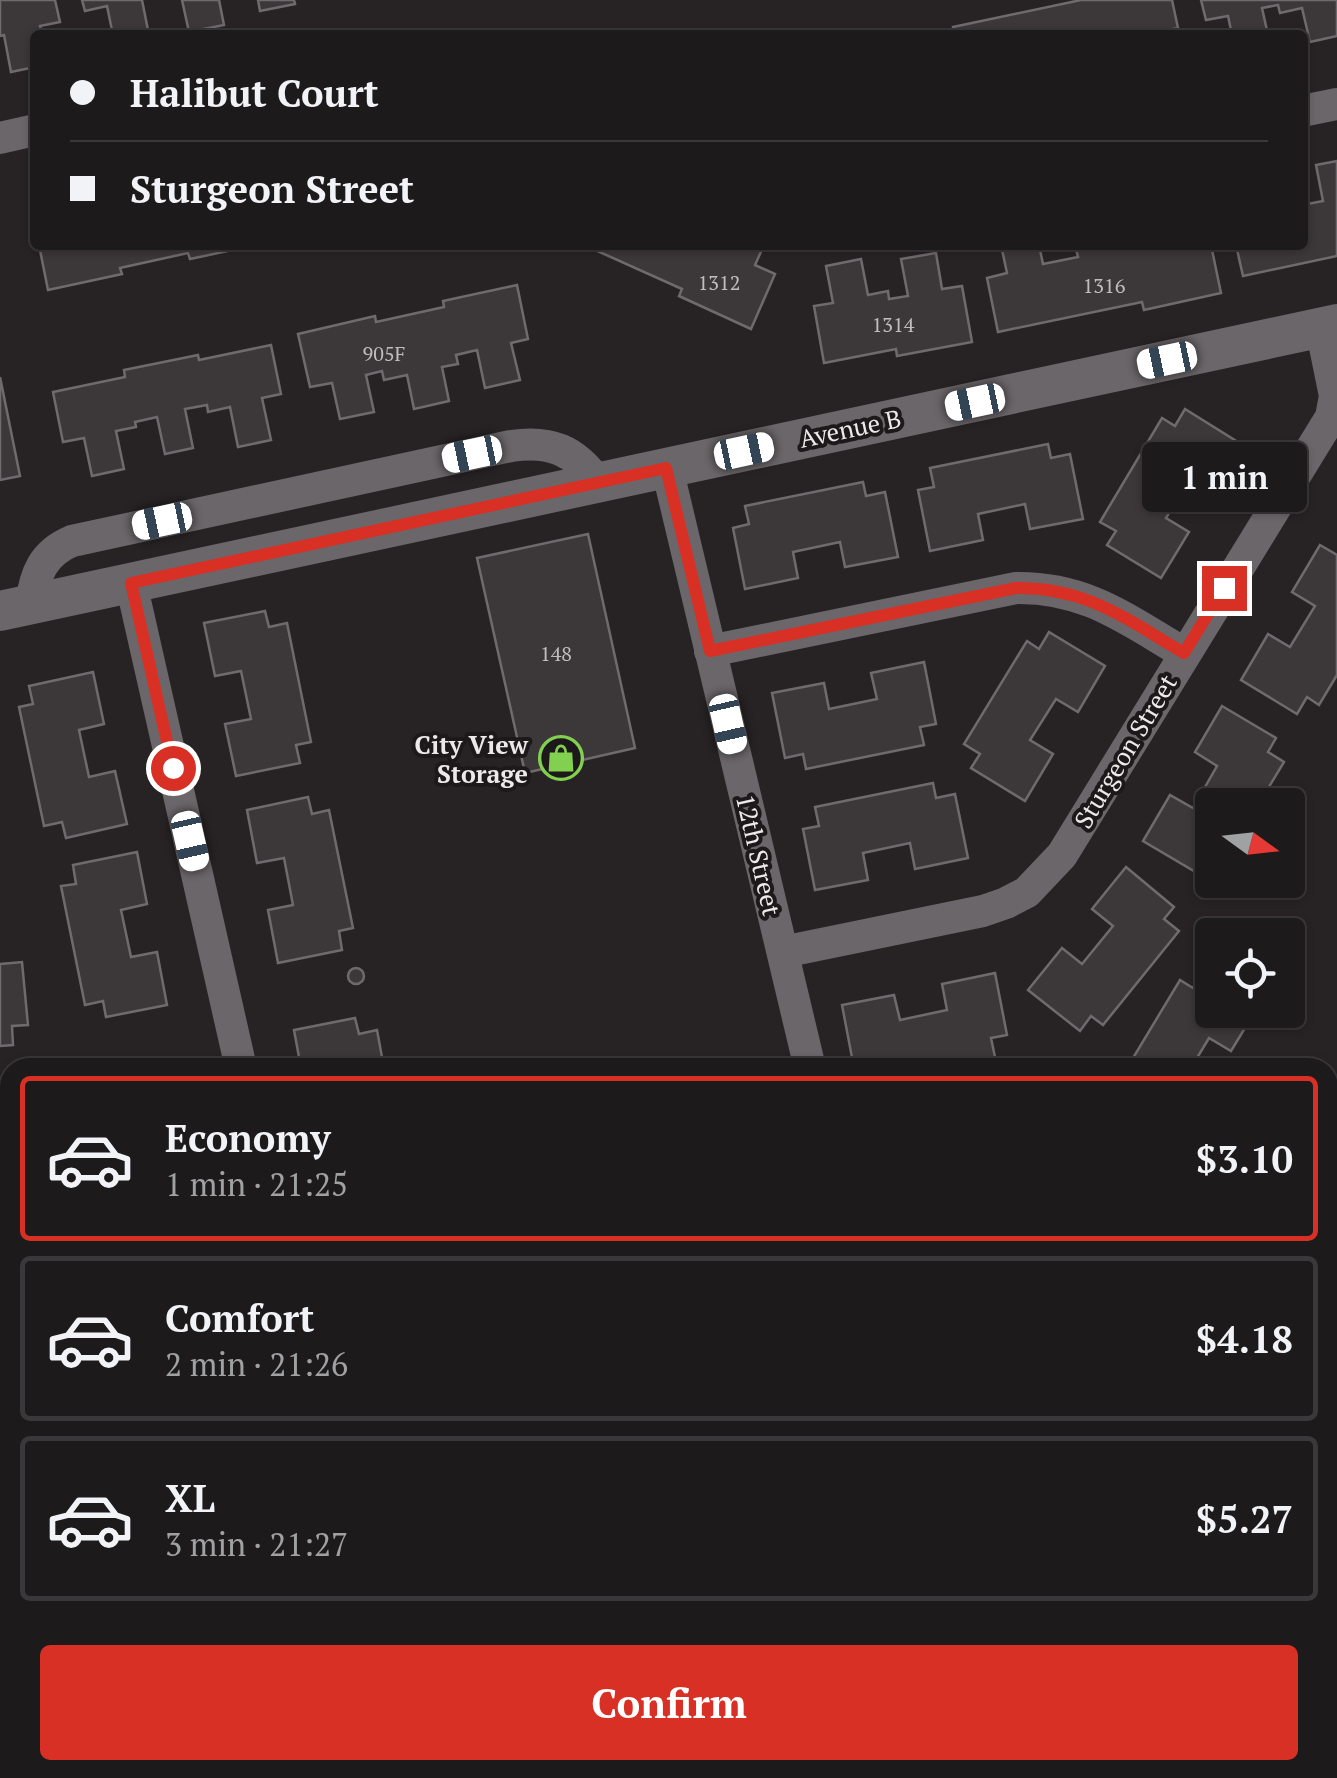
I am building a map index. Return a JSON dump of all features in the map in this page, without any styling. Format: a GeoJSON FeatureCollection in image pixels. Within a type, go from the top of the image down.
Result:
{"type":"FeatureCollection","features":[{"type":"Feature","properties":{"kind":"street"},"geometry":{"type":"LineString","coordinates":[[1308,111],[1337,104]]}},
{"type":"Feature","properties":{"kind":"street"},"geometry":{"type":"LineString","coordinates":[[0,138],[30,131]]}},
{"type":"Feature","properties":{"kind":"street","name":"Avenue B"},"geometry":{"type":"LineString","coordinates":[[16,607],[1329,326]]}},
{"type":"Feature","properties":{"kind":"street","name":"Sturgeon Street"},"geometry":{"type":"LineString","coordinates":[[783,952],[983,911],[1028,892],[1062,855],[1330,417],[1335,396],[1329,326]]}},
{"type":"Feature","properties":{"kind":"street","name":"Avenue B"},"geometry":{"type":"LineString","coordinates":[[16,607],[34,584],[43,561],[72,541],[356,479],[541,443],[578,459],[598,483]]}},
{"type":"Feature","properties":{"kind":"street","name":"12th Street"},"geometry":{"type":"LineString","coordinates":[[666,468],[808,1058]]}},
{"type":"Feature","properties":{"kind":"street"},"geometry":{"type":"LineString","coordinates":[[131,583],[239,1058]]}},
{"type":"Feature","properties":{"kind":"street"},"geometry":{"type":"LineString","coordinates":[[710,651],[1016,588],[1034,588],[1094,600],[1184,653]]}},
{"type":"Feature","properties":{"kind":"building"},"geometry":{"type":"Polygon","coordinates":[[[0,0],[55,0],[60,22],[30,30],[30,68],[11,72],[4,35],[0,36],[0,0]]]}},
{"type":"Feature","properties":{"kind":"building"},"geometry":{"type":"Polygon","coordinates":[[[82,0],[142,0],[148,30],[112,30],[107,6],[85,11],[82,0]]]}},
{"type":"Feature","properties":{"kind":"building"},"geometry":{"type":"Polygon","coordinates":[[[182,0],[219,0],[224,25],[189,30],[182,0]]]}},
{"type":"Feature","properties":{"kind":"building"},"geometry":{"type":"Polygon","coordinates":[[[258,0],[294,0],[295,4],[260,11],[258,0]]]}},
{"type":"Feature","properties":{"kind":"building"},"geometry":{"type":"Polygon","coordinates":[[[1081,0],[1172,0],[1178,28],[954,30],[953,27],[1081,0]]]}},
{"type":"Feature","properties":{"kind":"building"},"geometry":{"type":"Polygon","coordinates":[[[1201,0],[1337,0],[1337,36],[1310,42],[1302,8],[1280,13],[1278,5],[1262,8],[1267,30],[1231,30],[1228,16],[1206,20],[1201,0]]]}},
{"type":"Feature","properties":{"kind":"building"},"geometry":{"type":"Polygon","coordinates":[[[1337,161],[1337,256],[1243,276],[1237,250],[1308,250],[1308,204],[1323,201],[1316,165],[1337,161]]]}},
{"type":"Feature","properties":{"kind":"building"},"geometry":{"type":"Polygon","coordinates":[[[40,250],[232,250],[190,259],[188,253],[120,268],[122,274],[48,290],[40,250]]]}},
{"type":"Feature","properties":{"kind":"building"},"geometry":{"type":"Polygon","coordinates":[[[595,250],[762,250],[755,265],[775,274],[751,329],[679,296],[682,289],[595,250]]]}},
{"type":"Feature","properties":{"kind":"building"},"geometry":{"type":"Polygon","coordinates":[[[1002,250],[1040,250],[1043,264],[1078,257],[1076,250],[1212,250],[1221,293],[1144,310],[1142,302],[998,332],[987,278],[1007,273],[1002,250]]]}},
{"type":"Feature","properties":{"kind":"building"},"geometry":{"type":"Polygon","coordinates":[[[936,253],[942,289],[962,286],[972,342],[897,356],[896,349],[824,363],[814,306],[833,303],[826,266],[861,259],[868,295],[888,291],[889,299],[908,296],[901,259],[936,253]]]}},
{"type":"Feature","properties":{"kind":"building"},"geometry":{"type":"Polygon","coordinates":[[[517,285],[528,339],[511,343],[520,380],[485,388],[477,350],[456,355],[458,364],[442,367],[449,401],[414,409],[407,375],[384,380],[382,371],[366,375],[374,412],[340,419],[332,383],[310,387],[298,334],[375,316],[376,322],[444,307],[443,301],[517,285]]]}},
{"type":"Feature","properties":{"kind":"building"},"geometry":{"type":"Polygon","coordinates":[[[271,345],[281,394],[262,398],[271,440],[238,447],[230,407],[208,412],[207,405],[185,409],[193,448],[165,454],[157,417],[116,431],[124,469],[92,476],[84,438],[63,442],[53,392],[125,377],[124,370],[271,345]]]}},
{"type":"Feature","properties":{"kind":"building"},"geometry":{"type":"Polygon","coordinates":[[[0,377],[20,476],[0,480],[0,377]]]}},
{"type":"Feature","properties":{"kind":"building"},"geometry":{"type":"Polygon","coordinates":[[[1185,409],[1241,444],[1213,489],[1191,476],[1166,518],[1189,532],[1161,578],[1107,545],[1116,531],[1100,522],[1162,418],[1175,426],[1185,409]]]}},
{"type":"Feature","properties":{"kind":"building"},"geometry":{"type":"Polygon","coordinates":[[[1048,444],[1051,458],[1070,454],[1083,519],[1030,529],[1025,504],[978,514],[983,540],[930,551],[918,490],[934,487],[930,468],[1048,444]]]}},
{"type":"Feature","properties":{"kind":"building"},"geometry":{"type":"Polygon","coordinates":[[[863,482],[866,496],[885,492],[898,557],[845,567],[840,542],[793,552],[798,578],[745,589],[733,528],[749,524],[745,506],[863,482]]]}},
{"type":"Feature","properties":{"kind":"building"},"geometry":{"type":"Polygon","coordinates":[[[588,534],[635,748],[525,773],[477,558],[588,534]]]}},
{"type":"Feature","properties":{"kind":"building"},"geometry":{"type":"Polygon","coordinates":[[[1320,545],[1337,555],[1337,675],[1319,705],[1307,697],[1297,714],[1241,680],[1268,634],[1290,647],[1315,606],[1292,592],[1320,545]]]}},
{"type":"Feature","properties":{"kind":"building"},"geometry":{"type":"Polygon","coordinates":[[[265,611],[269,627],[287,623],[311,742],[296,745],[300,763],[236,776],[225,724],[251,719],[241,671],[215,676],[204,623],[265,611]]]}},
{"type":"Feature","properties":{"kind":"building"},"geometry":{"type":"Polygon","coordinates":[[[1049,632],[1105,666],[1078,712],[1056,699],[1030,740],[1053,754],[1025,801],[971,768],[980,754],[964,744],[1027,641],[1039,649],[1049,632]]]}},
{"type":"Feature","properties":{"kind":"building"},"geometry":{"type":"Polygon","coordinates":[[[924,662],[936,724],[920,727],[924,745],[806,769],[803,754],[785,758],[772,693],[824,683],[829,709],[877,699],[871,673],[924,662]]]}},
{"type":"Feature","properties":{"kind":"building"},"geometry":{"type":"Polygon","coordinates":[[[93,672],[104,724],[79,730],[89,777],[115,771],[127,824],[66,838],[62,822],[44,826],[19,707],[33,704],[29,686],[93,672]]]}},
{"type":"Feature","properties":{"kind":"building"},"geometry":{"type":"Polygon","coordinates":[[[1222,706],[1276,738],[1268,752],[1284,762],[1268,788],[1204,788],[1217,766],[1195,752],[1222,706]]]}},
{"type":"Feature","properties":{"kind":"building"},"geometry":{"type":"Polygon","coordinates":[[[933,783],[936,798],[955,794],[968,858],[915,869],[910,843],[863,853],[868,880],[815,890],[803,829],[819,826],[815,807],[933,783]]]}},
{"type":"Feature","properties":{"kind":"building"},"geometry":{"type":"Polygon","coordinates":[[[1170,795],[1193,808],[1195,804],[1195,872],[1143,841],[1170,795]]]}},
{"type":"Feature","properties":{"kind":"building"},"geometry":{"type":"Polygon","coordinates":[[[308,797],[312,814],[329,810],[353,928],[339,931],[342,950],[278,963],[268,910],[293,905],[284,858],[257,863],[247,810],[308,797]]]}},
{"type":"Feature","properties":{"kind":"building"},"geometry":{"type":"Polygon","coordinates":[[[137,852],[147,904],[121,910],[131,957],[157,952],[167,1005],[106,1017],[103,1001],[85,1005],[61,886],[76,884],[73,865],[137,852]]]}},
{"type":"Feature","properties":{"kind":"building"},"geometry":{"type":"Polygon","coordinates":[[[1126,867],[1174,907],[1164,919],[1179,931],[1103,1025],[1091,1016],[1080,1031],[1028,990],[1062,948],[1082,964],[1113,926],[1092,909],[1126,867]]]}},
{"type":"Feature","properties":{"kind":"building"},"geometry":{"type":"Polygon","coordinates":[[[22,962],[28,1025],[12,1026],[13,1045],[0,1046],[0,964],[22,962]]]}},
{"type":"Feature","properties":{"kind":"building"},"geometry":{"type":"Polygon","coordinates":[[[356,968],[364,976],[356,984],[348,976],[356,968]]]}},
{"type":"Feature","properties":{"kind":"building"},"geometry":{"type":"Polygon","coordinates":[[[995,973],[1007,1035],[991,1038],[995,1057],[852,1058],[842,1005],[894,995],[900,1020],[947,1010],[942,984],[995,973]]]}},
{"type":"Feature","properties":{"kind":"building"},"geometry":{"type":"Polygon","coordinates":[[[1180,980],[1193,988],[1195,985],[1195,1028],[1245,1028],[1231,1051],[1209,1038],[1197,1058],[1133,1058],[1180,980]]]}},
{"type":"Feature","properties":{"kind":"building"},"geometry":{"type":"Polygon","coordinates":[[[355,1018],[359,1034],[377,1030],[382,1058],[299,1058],[294,1030],[355,1018]]]}},
{"type":"Feature","properties":{"kind":"place","name":"City View Storage"},"geometry":{"type":"Point","coordinates":[561,758]}},
{"type":"Feature","properties":{"kind":"route"},"geometry":{"type":"LineString","coordinates":[[173,768],[131,583],[666,468],[710,651],[1016,588],[1034,588],[1094,600],[1184,653],[1224,588]]}}]}
